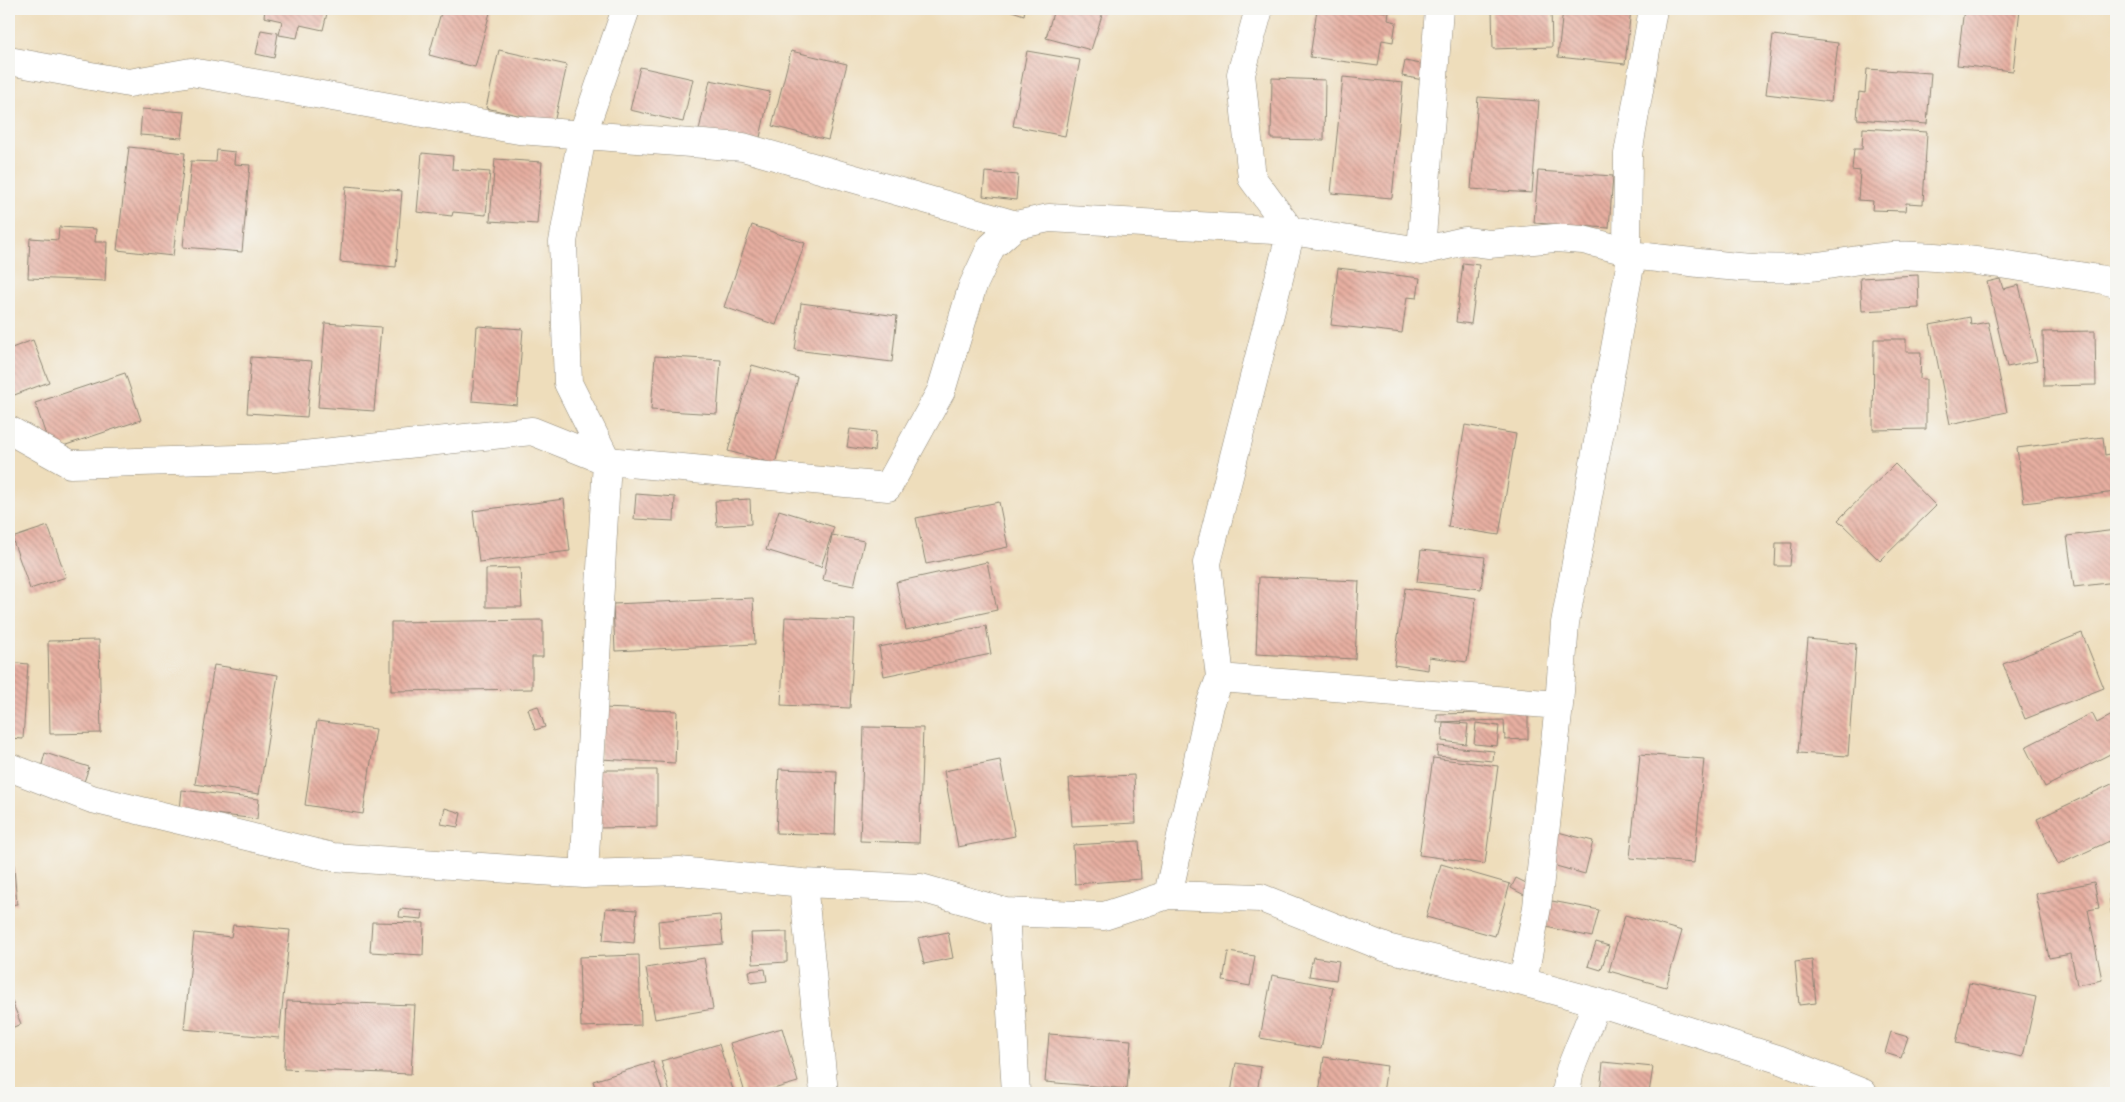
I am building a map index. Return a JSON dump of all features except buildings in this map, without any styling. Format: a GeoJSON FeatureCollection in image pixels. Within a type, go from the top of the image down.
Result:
{"type":"FeatureCollection","features":[{"type":"Feature","properties":{"kind":"street"},"geometry":{"type":"LineString","coordinates":[[584,874],[607,461],[568,383],[562,242],[582,136],[626,9]]}},
{"type":"Feature","properties":{"kind":"street"},"geometry":{"type":"LineString","coordinates":[[1259,9],[1241,74],[1252,178],[1291,231]]}},
{"type":"Feature","properties":{"kind":"street"},"geometry":{"type":"LineString","coordinates":[[1421,251],[1439,9]]}},
{"type":"Feature","properties":{"kind":"street"},"geometry":{"type":"LineString","coordinates":[[1523,982],[1537,907],[1559,705],[1564,623],[1630,266],[1627,251],[1628,154],[1653,9]]}},
{"type":"Feature","properties":{"kind":"street"},"geometry":{"type":"LineString","coordinates":[[9,60],[129,83],[191,72],[519,130],[743,147],[1016,225],[1049,218],[1291,231],[1421,251],[1465,241],[1489,244],[1555,238],[1582,240],[1627,251],[1638,256],[1789,268],[1883,256],[1917,256],[2000,264],[2116,284]]}},
{"type":"Feature","properties":{"kind":"street"},"geometry":{"type":"LineString","coordinates":[[9,430],[70,464],[275,458],[532,431],[607,461],[888,488],[941,391],[972,288],[991,247],[1016,225]]}},
{"type":"Feature","properties":{"kind":"street"},"geometry":{"type":"LineString","coordinates":[[1168,895],[1210,705],[1220,678],[1207,563],[1291,231]]}},
{"type":"Feature","properties":{"kind":"street"},"geometry":{"type":"LineString","coordinates":[[1220,678],[1559,705]]}},
{"type":"Feature","properties":{"kind":"street"},"geometry":{"type":"LineString","coordinates":[[9,767],[92,799],[333,857],[584,874],[679,871],[803,883],[921,888],[1005,912],[1104,916],[1168,895],[1261,898],[1387,948],[1597,1002],[1778,1059],[1863,1093]]}},
{"type":"Feature","properties":{"kind":"street"},"geometry":{"type":"LineString","coordinates":[[803,883],[824,1093]]}},
{"type":"Feature","properties":{"kind":"street"},"geometry":{"type":"LineString","coordinates":[[1005,912],[1016,1093]]}},
{"type":"Feature","properties":{"kind":"street"},"geometry":{"type":"LineString","coordinates":[[1566,1093],[1570,1070],[1597,1002]]}}]}
